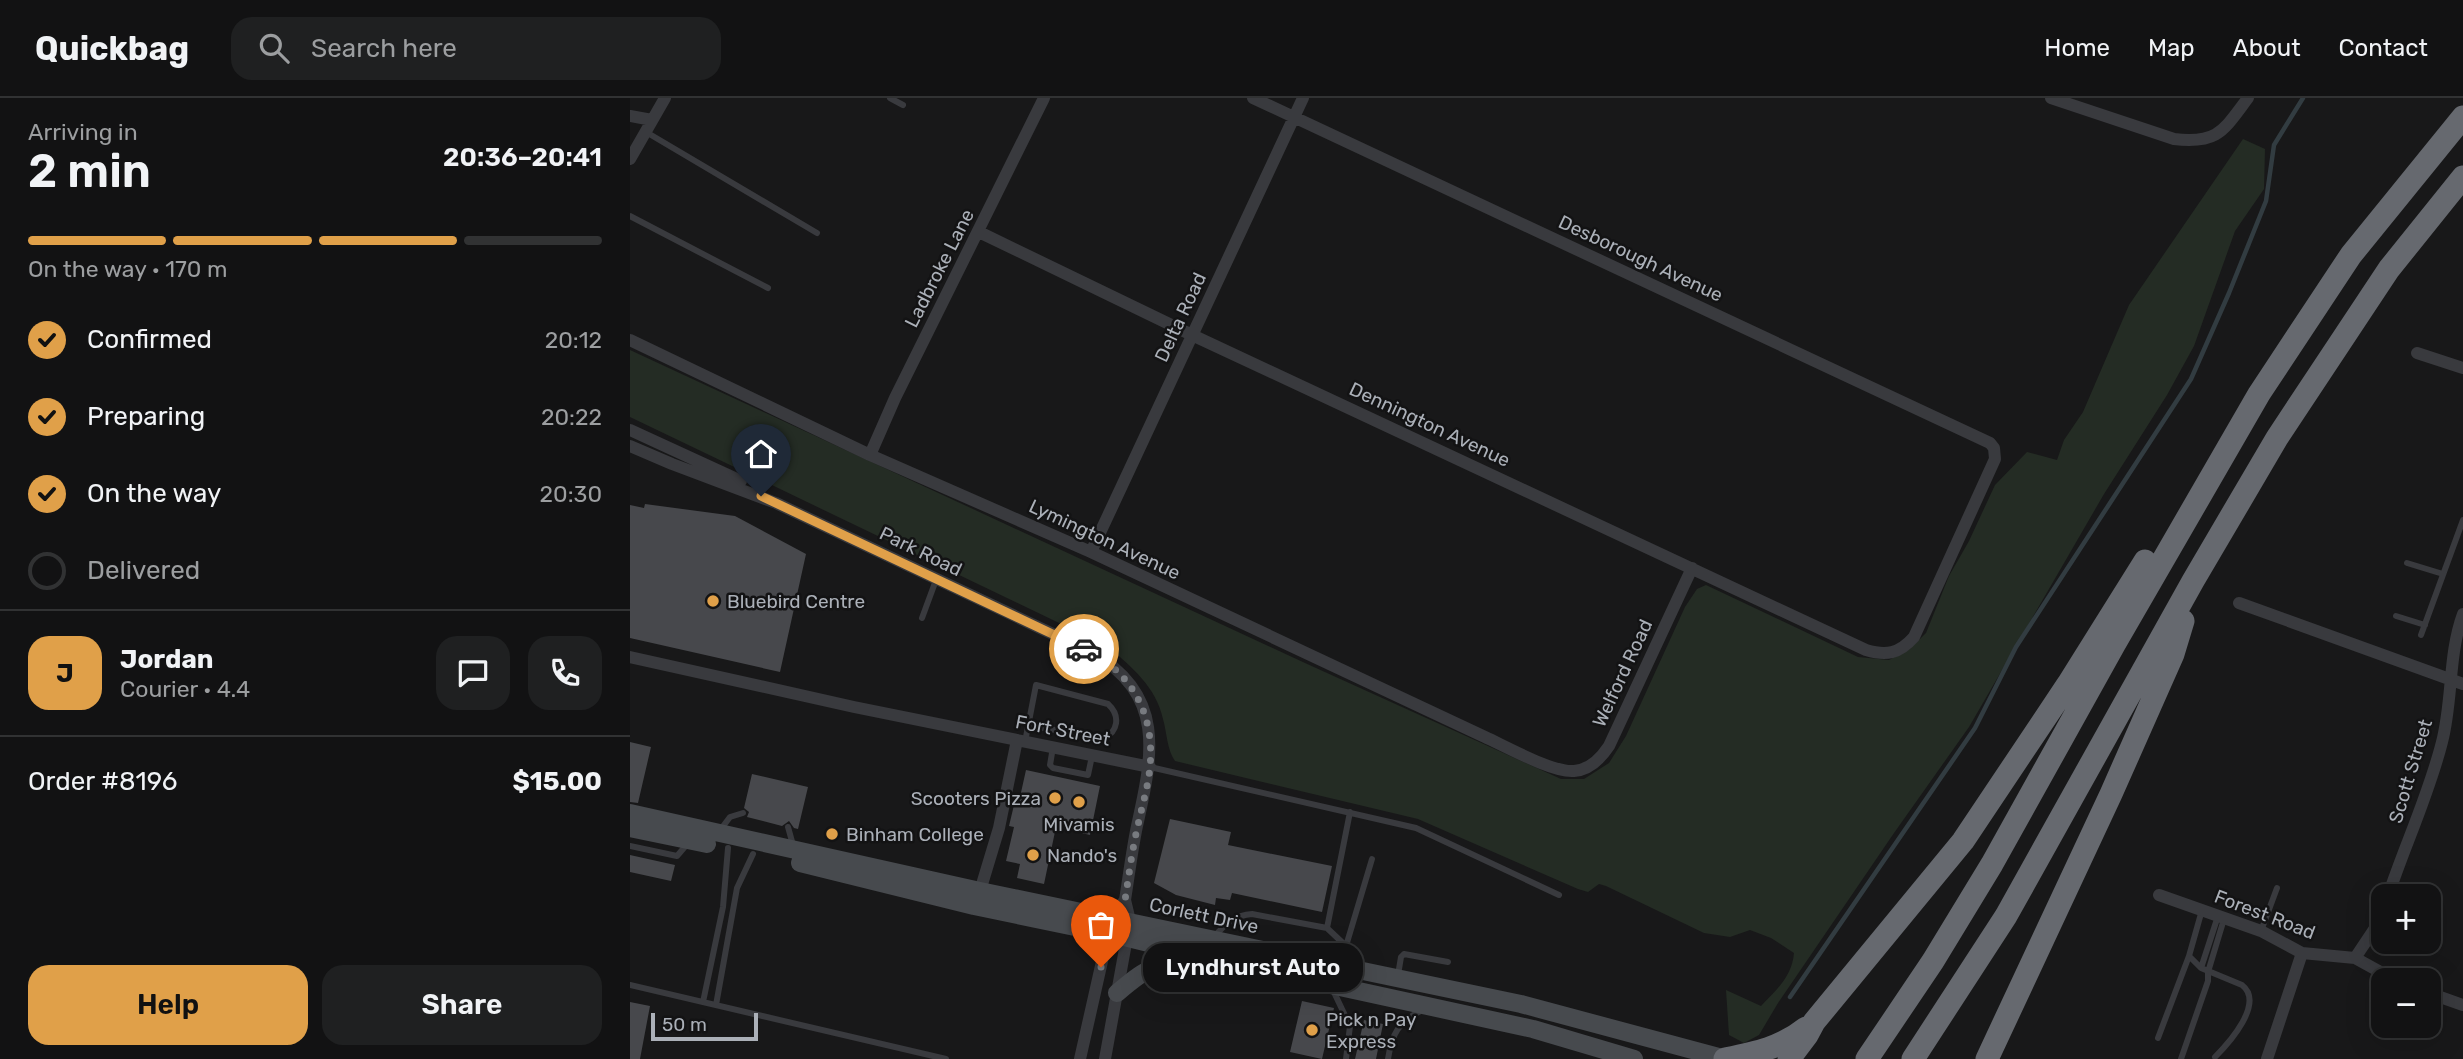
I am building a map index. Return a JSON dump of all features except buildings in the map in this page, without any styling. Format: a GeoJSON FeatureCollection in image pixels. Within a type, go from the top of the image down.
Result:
{"type":"FeatureCollection","features":[{"type":"Feature","properties":{"kind":"highway"},"geometry":{"type":"LineString","coordinates":[[1869,1057],[1933,961],[1992,864],[2264,385],[2351,255],[2463,117]]}},
{"type":"Feature","properties":{"kind":"highway"},"geometry":{"type":"LineString","coordinates":[[1913,1059],[2006,916],[2193,581],[2277,438],[2389,269],[2463,177]]}},
{"type":"Feature","properties":{"kind":"highway"},"geometry":{"type":"LineString","coordinates":[[1789,1059],[1814,1022],[1963,841],[2068,684],[2193,482],[2226,450]]}},
{"type":"Feature","properties":{"kind":"highway"},"geometry":{"type":"LineString","coordinates":[[1987,1059],[2079,864],[2173,654],[2193,581]]}},
{"type":"Feature","properties":{"kind":"highway"},"geometry":{"type":"LineString","coordinates":[[1725,1059],[1763,1052],[1787,1042],[1814,1022]]}},
{"type":"Feature","properties":{"kind":"main road","name":"Corlett Drive"},"geometry":{"type":"LineString","coordinates":[[630,813],[723,841],[753,853],[974,906],[1110,926]]}},
{"type":"Feature","properties":{"kind":"main road","name":"Corlett Drive"},"geometry":{"type":"LineString","coordinates":[[630,828],[691,840],[794,850],[980,891],[1129,930],[1230,963],[1533,1029],[1634,1059]]}},
{"type":"Feature","properties":{"kind":"main road","name":"Corlett Drive"},"geometry":{"type":"LineString","coordinates":[[1129,930],[1212,938],[1397,977],[1521,1004],[1725,1059]]}},
{"type":"Feature","properties":{"kind":"main road"},"geometry":{"type":"LineString","coordinates":[[1117,993],[1154,966],[1230,963]]}},
{"type":"Feature","properties":{"kind":"street"},"geometry":{"type":"LineString","coordinates":[[630,159],[665,98]]}},
{"type":"Feature","properties":{"kind":"street","name":"Ladbroke Lane"},"geometry":{"type":"LineString","coordinates":[[870,455],[895,398],[1044,98]]}},
{"type":"Feature","properties":{"kind":"street","name":"Desborough Avenue"},"geometry":{"type":"LineString","coordinates":[[1253,98],[1984,439],[1994,448],[1995,459],[1914,637],[1906,646],[1888,654],[1866,650]]}},
{"type":"Feature","properties":{"kind":"street","name":"Delta Road"},"geometry":{"type":"LineString","coordinates":[[1091,552],[1303,98]]}},
{"type":"Feature","properties":{"kind":"street"},"geometry":{"type":"LineString","coordinates":[[2051,98],[2174,139],[2205,140],[2217,135],[2248,98]]}},
{"type":"Feature","properties":{"kind":"street"},"geometry":{"type":"LineString","coordinates":[[630,116],[649,126]]}},
{"type":"Feature","properties":{"kind":"street","name":"Dennington Avenue"},"geometry":{"type":"LineString","coordinates":[[979,232],[1192,335],[1866,650]]}},
{"type":"Feature","properties":{"kind":"street","name":"Lymington Avenue"},"geometry":{"type":"LineString","coordinates":[[630,340],[870,455],[1091,552],[1516,751],[1565,771]]}},
{"type":"Feature","properties":{"kind":"street"},"geometry":{"type":"LineString","coordinates":[[2417,353],[2463,368]]}},
{"type":"Feature","properties":{"kind":"street","name":"Park Road"},"geometry":{"type":"LineString","coordinates":[[630,430],[1107,661],[1129,681],[1145,711],[1150,766],[1125,900]]}},
{"type":"Feature","properties":{"kind":"street","name":"Park Road"},"geometry":{"type":"LineString","coordinates":[[630,446],[673,464],[740,485]]}},
{"type":"Feature","properties":{"kind":"street","name":"Welford Road"},"geometry":{"type":"LineString","coordinates":[[1565,771],[1592,765],[1602,757],[1609,746],[1692,568]]}},
{"type":"Feature","properties":{"kind":"street"},"geometry":{"type":"LineString","coordinates":[[2239,603],[2463,684]]}},
{"type":"Feature","properties":{"kind":"street","name":"Scott Street"},"geometry":{"type":"LineString","coordinates":[[2392,884],[2442,743],[2448,712],[2450,679],[2463,614]]}},
{"type":"Feature","properties":{"kind":"street","name":"Fort Street"},"geometry":{"type":"LineString","coordinates":[[630,657],[854,707],[1150,766]]}},
{"type":"Feature","properties":{"kind":"street"},"geometry":{"type":"LineString","coordinates":[[980,891],[1021,741]]}},
{"type":"Feature","properties":{"kind":"street","name":"Forest Road"},"geometry":{"type":"LineString","coordinates":[[2159,895],[2261,931],[2302,953],[2355,958],[2373,968]]}},
{"type":"Feature","properties":{"kind":"street"},"geometry":{"type":"LineString","coordinates":[[1080,1059],[1110,926],[1125,900]]}},
{"type":"Feature","properties":{"kind":"street"},"geometry":{"type":"LineString","coordinates":[[1105,1059],[1129,930],[1125,900]]}},
{"type":"Feature","properties":{"kind":"street"},"geometry":{"type":"LineString","coordinates":[[2355,958],[2371,934]]}},
{"type":"Feature","properties":{"kind":"street"},"geometry":{"type":"LineString","coordinates":[[2267,1059],[2302,953]]}},
{"type":"Feature","properties":{"kind":"street"},"geometry":{"type":"LineString","coordinates":[[2441,997],[2463,1005]]}},
{"type":"Feature","properties":{"kind":"lane"},"geometry":{"type":"LineString","coordinates":[[890,98],[903,105]]}},
{"type":"Feature","properties":{"kind":"lane"},"geometry":{"type":"LineString","coordinates":[[649,126],[817,233]]}},
{"type":"Feature","properties":{"kind":"lane"},"geometry":{"type":"LineString","coordinates":[[630,216],[768,288]]}},
{"type":"Feature","properties":{"kind":"lane"},"geometry":{"type":"LineString","coordinates":[[2421,635],[2462,524]]}},
{"type":"Feature","properties":{"kind":"lane"},"geometry":{"type":"LineString","coordinates":[[2407,564],[2443,574]]}},
{"type":"Feature","properties":{"kind":"lane"},"geometry":{"type":"LineString","coordinates":[[922,618],[936,580]]}},
{"type":"Feature","properties":{"kind":"lane"},"geometry":{"type":"LineString","coordinates":[[2396,616],[2425,625]]}},
{"type":"Feature","properties":{"kind":"lane"},"geometry":{"type":"LineString","coordinates":[[1021,741],[1028,725],[1036,685],[1108,704],[1116,718],[1113,731],[1103,739],[1028,725]]}},
{"type":"Feature","properties":{"kind":"lane"},"geometry":{"type":"LineString","coordinates":[[1053,747],[1050,765],[1060,769],[1088,775],[1092,756]]}},
{"type":"Feature","properties":{"kind":"lane","name":"Fort Street"},"geometry":{"type":"LineString","coordinates":[[1150,766],[1430,832],[1559,895]]}},
{"type":"Feature","properties":{"kind":"lane"},"geometry":{"type":"LineString","coordinates":[[1327,928],[1350,812]]}},
{"type":"Feature","properties":{"kind":"lane"},"geometry":{"type":"LineString","coordinates":[[703,1002],[723,907],[723,841],[730,817],[743,813]]}},
{"type":"Feature","properties":{"kind":"lane"},"geometry":{"type":"LineString","coordinates":[[788,827],[794,850]]}},
{"type":"Feature","properties":{"kind":"lane"},"geometry":{"type":"LineString","coordinates":[[630,846],[677,856],[691,840]]}},
{"type":"Feature","properties":{"kind":"lane"},"geometry":{"type":"LineString","coordinates":[[716,1005],[737,888],[753,853]]}},
{"type":"Feature","properties":{"kind":"lane"},"geometry":{"type":"LineString","coordinates":[[1350,967],[1346,946],[1371,859]]}},
{"type":"Feature","properties":{"kind":"lane"},"geometry":{"type":"LineString","coordinates":[[2261,931],[2277,888]]}},
{"type":"Feature","properties":{"kind":"lane"},"geometry":{"type":"LineString","coordinates":[[2158,1038],[2189,956],[2202,910]]}},
{"type":"Feature","properties":{"kind":"lane"},"geometry":{"type":"LineString","coordinates":[[1212,938],[1226,923],[1242,915],[1252,915],[1327,928],[1346,946]]}},
{"type":"Feature","properties":{"kind":"lane"},"geometry":{"type":"LineString","coordinates":[[2181,1059],[2208,981],[2205,970],[2221,918]]}},
{"type":"Feature","properties":{"kind":"lane"},"geometry":{"type":"LineString","coordinates":[[1397,977],[1404,954],[1448,962]]}},
{"type":"Feature","properties":{"kind":"lane"},"geometry":{"type":"LineString","coordinates":[[2189,956],[2205,970],[2247,988],[2248,1012],[2226,1046],[2215,1057]]}},
{"type":"Feature","properties":{"kind":"lane"},"geometry":{"type":"LineString","coordinates":[[1330,984],[1350,1026],[1346,1059]]}},
{"type":"Feature","properties":{"kind":"lane"},"geometry":{"type":"LineString","coordinates":[[630,985],[946,1059]]}},
{"type":"Feature","properties":{"kind":"lane"},"geometry":{"type":"LineString","coordinates":[[1388,1059],[1394,1032],[1408,1018],[1430,1006]]}},
{"type":"Feature","properties":{"kind":"shaded area"},"geometry":{"type":"Polygon","coordinates":[[[2243,139],[2265,149],[2264,189],[2235,231],[2194,346],[2167,395],[2104,494],[1969,727],[1778,1003],[1759,1035],[1744,1043],[1729,1035],[1726,990],[1761,1006],[1778,989],[1787,976],[1794,953],[1771,938],[1750,930],[1730,937],[1704,933],[1606,886],[1599,884],[1588,892],[1578,889],[1418,819],[1175,761],[1155,697],[1134,670],[1107,646],[630,417],[630,350],[1561,779],[1584,779],[1609,763],[1626,736],[1685,607],[1697,589],[1706,585],[1858,657],[1889,660],[1910,649],[1926,633],[1949,576],[1995,485],[2027,452],[2057,460],[2064,440],[2083,412],[2129,305],[2243,139]]]}},
{"type":"Feature","properties":{"kind":"waterway"},"geometry":{"type":"LineString","coordinates":[[1790,997],[1975,728],[2016,647],[2191,379],[2266,201],[2274,145],[2303,98]]}},
{"type":"Feature","properties":{"kind":"way so far"},"geometry":{"type":"LineString","coordinates":[[1084,649],[1107,661],[1129,681],[1145,711],[1149,740],[1150,766],[1125,900],[1112,917],[1101,967]]}},
{"type":"Feature","properties":{"kind":"place","name":"Bluebird Centre"},"geometry":{"type":"Point","coordinates":[713,601]}},
{"type":"Feature","properties":{"kind":"place","name":"Scooters Pizza"},"geometry":{"type":"Point","coordinates":[1055,798]}},
{"type":"Feature","properties":{"kind":"place","name":"Mivamis"},"geometry":{"type":"Point","coordinates":[1079,802]}},
{"type":"Feature","properties":{"kind":"place","name":"Binham College"},"geometry":{"type":"Point","coordinates":[832,834]}},
{"type":"Feature","properties":{"kind":"place","name":"Nando's"},"geometry":{"type":"Point","coordinates":[1033,855]}},
{"type":"Feature","properties":{"kind":"place","name":"Lyndhurst Auto"},"geometry":{"type":"Point","coordinates":[1101,967]}},
{"type":"Feature","properties":{"kind":"place","name":"Pick n Pay Express"},"geometry":{"type":"Point","coordinates":[1312,1030]}},
{"type":"Feature","properties":{"kind":"route"},"geometry":{"type":"LineString","coordinates":[[761,496],[1084,649]]}}]}
